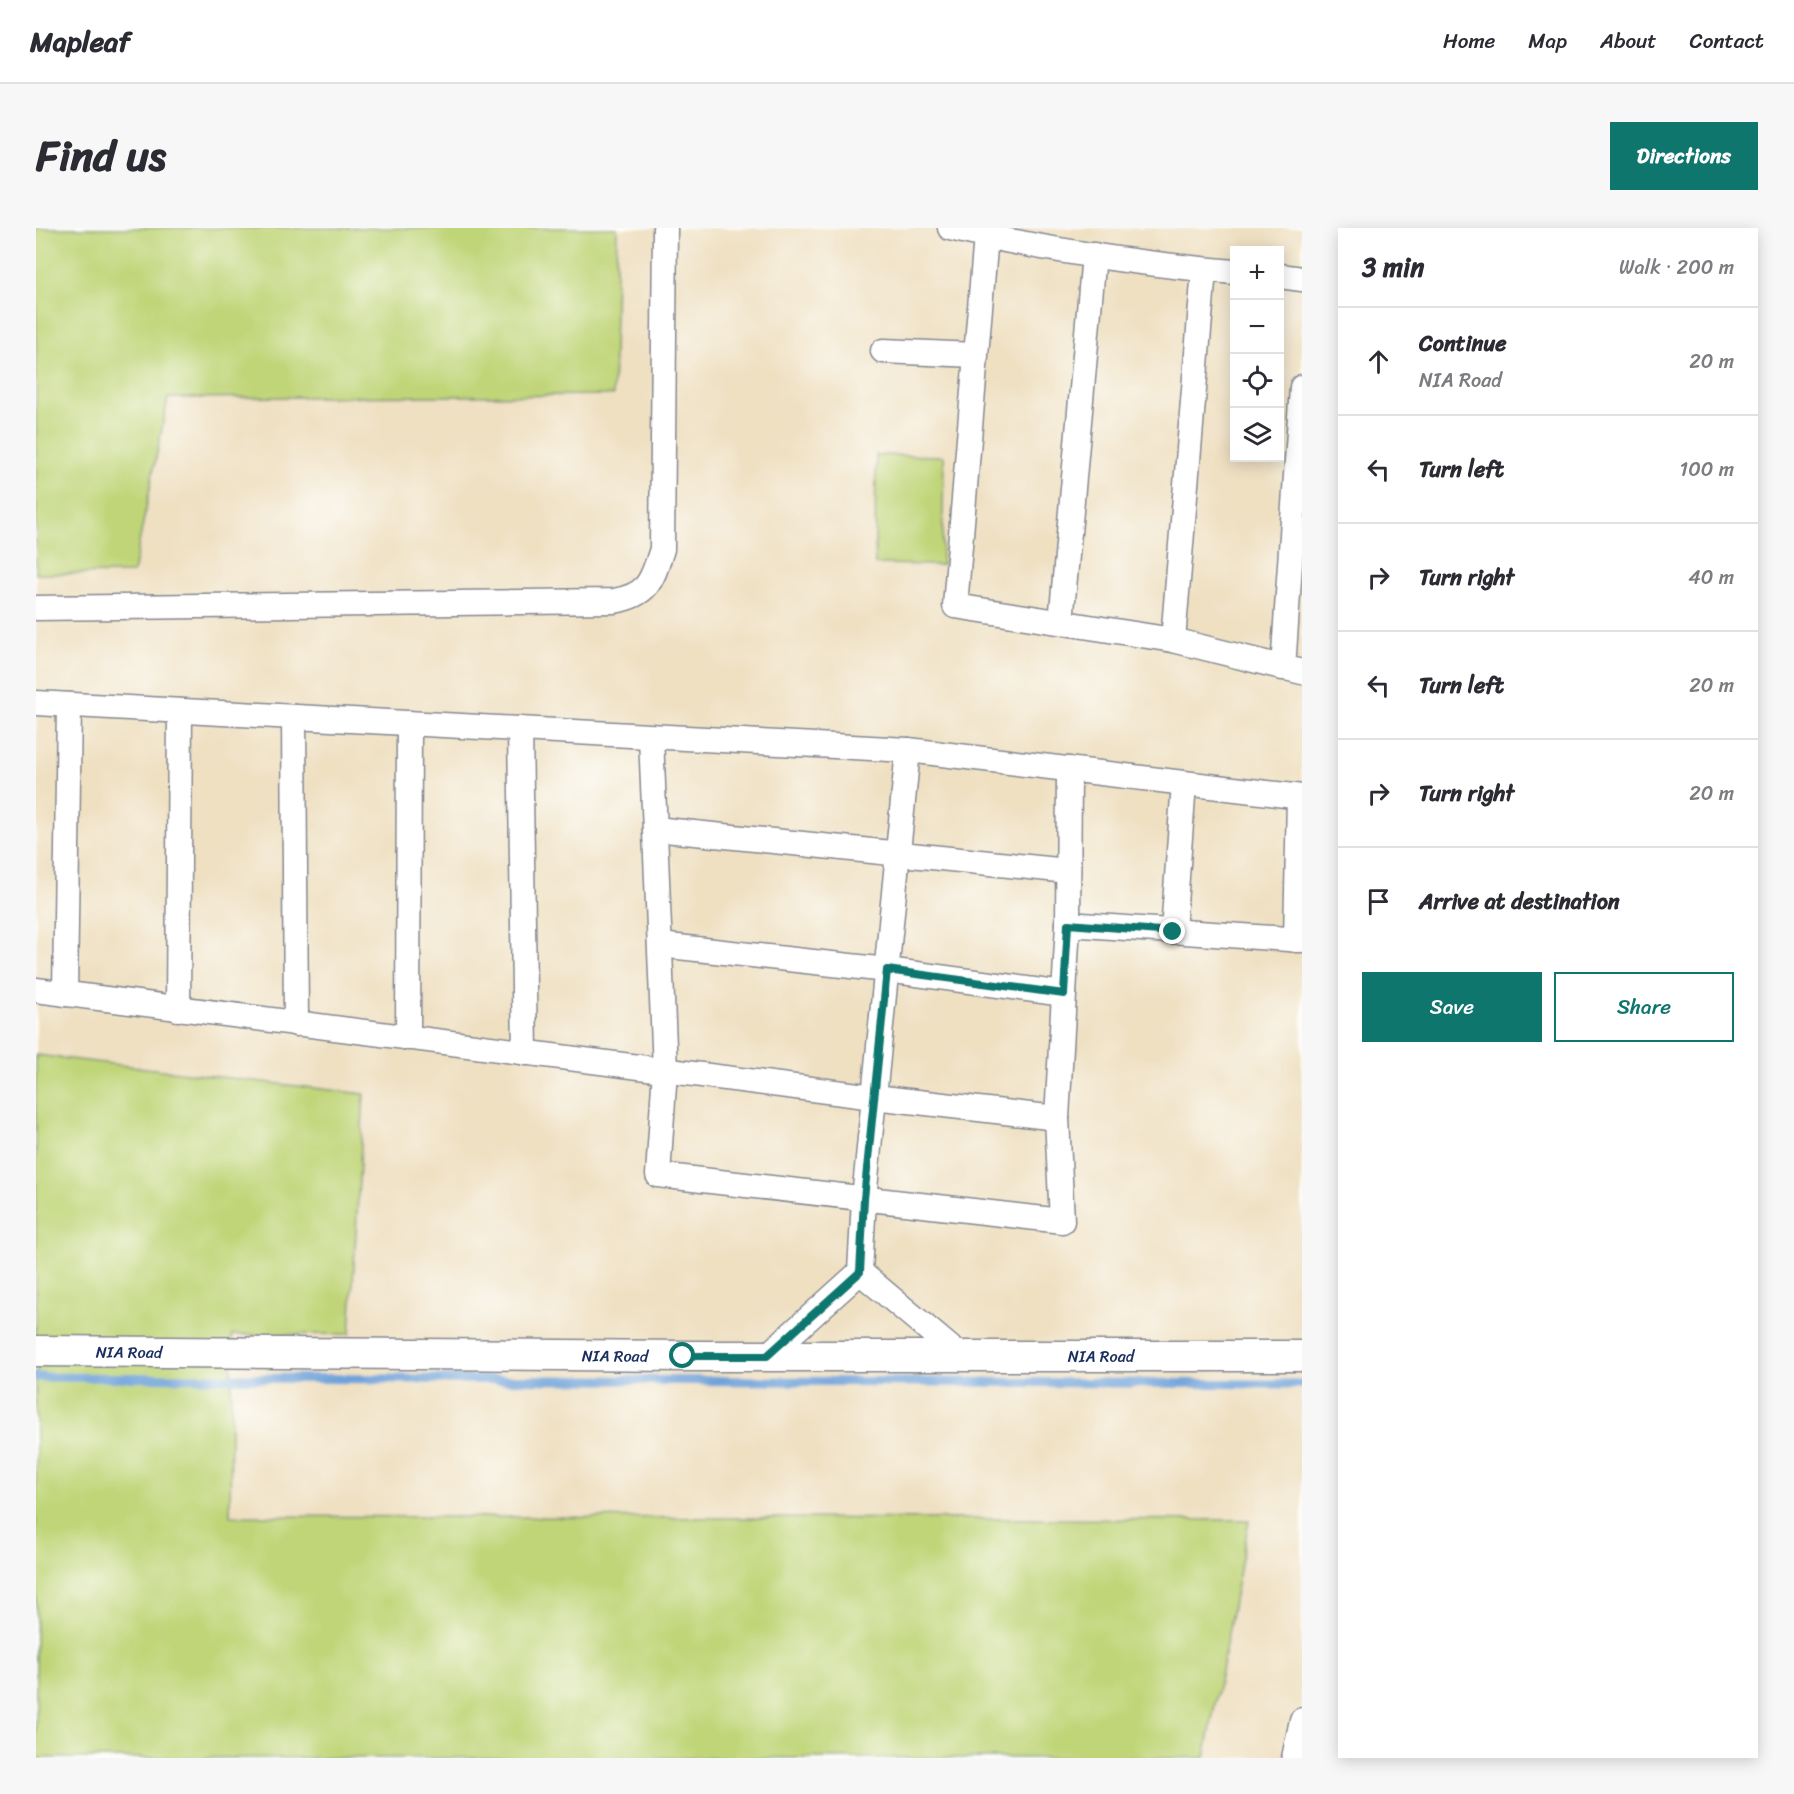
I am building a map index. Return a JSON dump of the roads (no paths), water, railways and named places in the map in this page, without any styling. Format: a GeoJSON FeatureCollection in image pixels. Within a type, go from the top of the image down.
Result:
{"type":"FeatureCollection","features":[{"type":"Feature","properties":{"kind":"street"},"geometry":{"type":"LineString","coordinates":[[36,608],[614,601],[632,598],[648,585],[662,549],[665,228]]}},
{"type":"Feature","properties":{"kind":"street"},"geometry":{"type":"LineString","coordinates":[[950,228],[1094,255],[1230,272]]}},
{"type":"Feature","properties":{"kind":"street"},"geometry":{"type":"LineString","coordinates":[[986,236],[955,606],[1173,640],[1293,670],[1302,387]]}},
{"type":"Feature","properties":{"kind":"street"},"geometry":{"type":"LineString","coordinates":[[1061,622],[1094,255]]}},
{"type":"Feature","properties":{"kind":"street"},"geometry":{"type":"LineString","coordinates":[[1173,640],[1204,270]]}},
{"type":"Feature","properties":{"kind":"street"},"geometry":{"type":"LineString","coordinates":[[1284,277],[1302,279]]}},
{"type":"Feature","properties":{"kind":"street"},"geometry":{"type":"LineString","coordinates":[[884,351],[975,354]]}},
{"type":"Feature","properties":{"kind":"street"},"geometry":{"type":"LineString","coordinates":[[36,703],[908,750],[1301,797],[1299,940],[1068,924]]}},
{"type":"Feature","properties":{"kind":"street"},"geometry":{"type":"LineString","coordinates":[[65,994],[69,705]]}},
{"type":"Feature","properties":{"kind":"street"},"geometry":{"type":"LineString","coordinates":[[178,1009],[180,711]]}},
{"type":"Feature","properties":{"kind":"street"},"geometry":{"type":"LineString","coordinates":[[294,717],[296,1023]]}},
{"type":"Feature","properties":{"kind":"street"},"geometry":{"type":"LineString","coordinates":[[408,1038],[410,723]]}},
{"type":"Feature","properties":{"kind":"street"},"geometry":{"type":"LineString","coordinates":[[520,729],[525,1053]]}},
{"type":"Feature","properties":{"kind":"street"},"geometry":{"type":"LineString","coordinates":[[651,736],[665,1070],[658,1175],[1062,1221],[1057,1118],[1068,924],[1069,769]]}},
{"type":"Feature","properties":{"kind":"street"},"geometry":{"type":"LineString","coordinates":[[767,1356],[860,1272],[864,1199],[908,750]]}},
{"type":"Feature","properties":{"kind":"street"},"geometry":{"type":"LineString","coordinates":[[1173,932],[1184,783]]}},
{"type":"Feature","properties":{"kind":"street"},"geometry":{"type":"LineString","coordinates":[[655,829],[1068,871]]}},
{"type":"Feature","properties":{"kind":"street"},"geometry":{"type":"LineString","coordinates":[[660,945],[887,970],[1064,994]]}},
{"type":"Feature","properties":{"kind":"street"},"geometry":{"type":"LineString","coordinates":[[36,990],[874,1097],[1057,1118]]}},
{"type":"Feature","properties":{"kind":"street"},"geometry":{"type":"LineString","coordinates":[[860,1272],[960,1356]]}},
{"type":"Feature","properties":{"kind":"street","name":"NIA Road"},"geometry":{"type":"LineString","coordinates":[[36,1351],[767,1356],[1302,1356]]}},
{"type":"Feature","properties":{"kind":"street"},"geometry":{"type":"LineString","coordinates":[[1294,1758],[1302,1720]]}},
{"type":"Feature","properties":{"kind":"waterway"},"geometry":{"type":"LineString","coordinates":[[36,1377],[1302,1384]]}}]}
